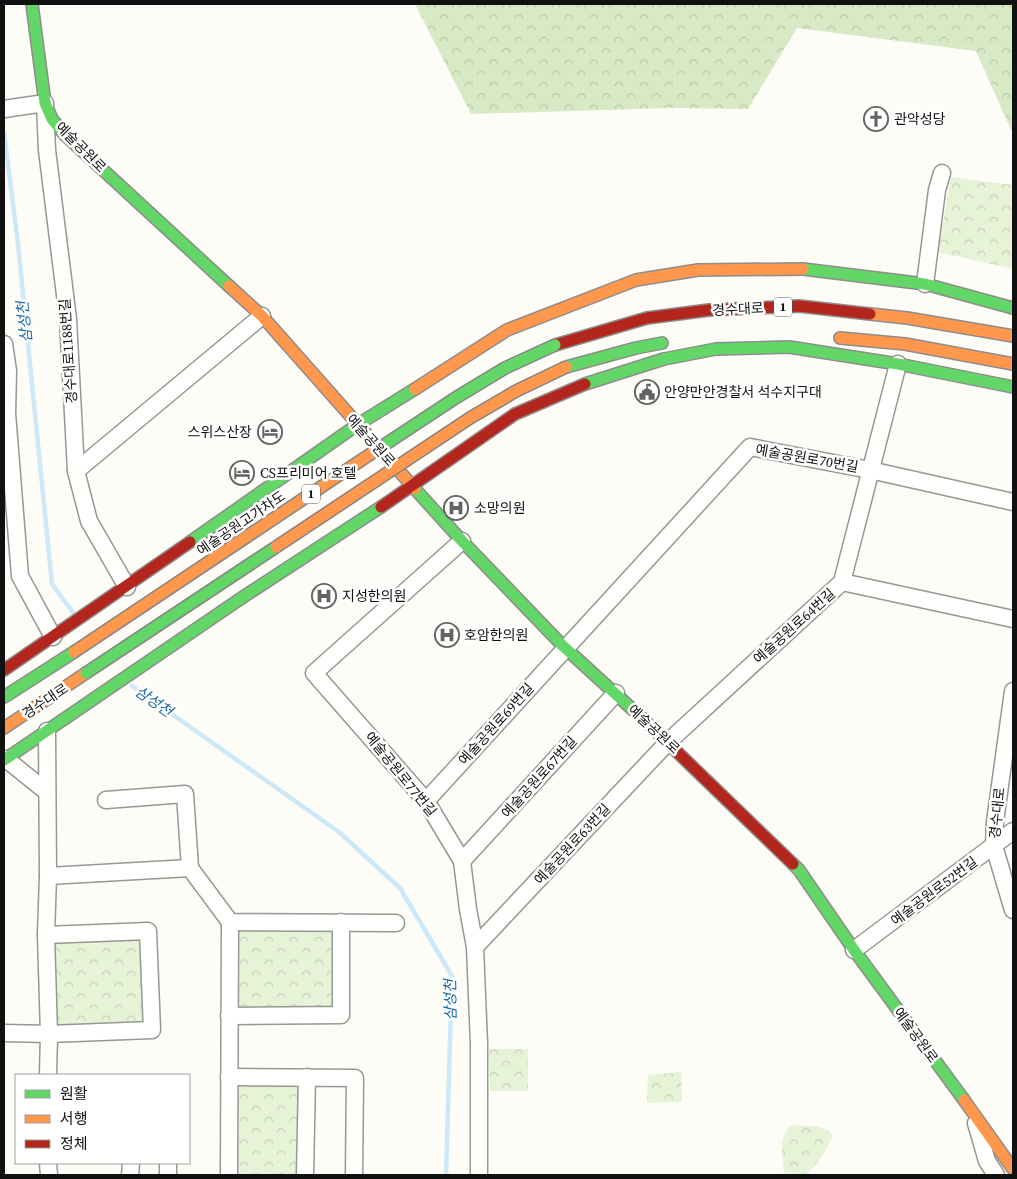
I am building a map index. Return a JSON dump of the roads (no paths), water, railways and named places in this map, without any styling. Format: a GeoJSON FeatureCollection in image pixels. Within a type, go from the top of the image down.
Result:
{"type":"FeatureCollection","features":[{"type":"Feature","properties":{"kind":"main road","name":"예술공원로"},"geometry":{"type":"LineString","coordinates":[[32,4],[37,104],[65,135],[262,316],[462,541],[565,648],[668,742],[799,870],[854,950],[1013,1169]]}},
{"type":"Feature","properties":{"kind":"main road"},"geometry":{"type":"LineString","coordinates":[[4,670],[357,425],[507,330],[636,280],[698,270],[802,269],[925,284],[1013,308]]}},
{"type":"Feature","properties":{"kind":"main road","name":"경수대로"},"geometry":{"type":"LineString","coordinates":[[555,346],[648,318],[708,310],[799,306],[907,318],[1013,336]]}},
{"type":"Feature","properties":{"kind":"main road"},"geometry":{"type":"LineString","coordinates":[[830,337],[905,344],[1013,364]]}},
{"type":"Feature","properties":{"kind":"main road","name":"경수대로"},"geometry":{"type":"LineString","coordinates":[[4,728],[470,418],[516,391],[566,367],[636,348],[675,341]]}},
{"type":"Feature","properties":{"kind":"main road","name":"예술공원고가차도"},"geometry":{"type":"LineString","coordinates":[[74,652],[457,397],[505,368],[555,346]]}},
{"type":"Feature","properties":{"kind":"main road"},"geometry":{"type":"LineString","coordinates":[[5,759],[119,683],[246,594],[413,486],[515,414],[579,386],[664,359],[716,349],[789,347],[898,364],[1013,387]]}},
{"type":"Feature","properties":{"kind":"main road","name":"경수대로"},"geometry":{"type":"LineString","coordinates":[[4,698],[74,652]]}},
{"type":"Feature","properties":{"kind":"street"},"geometry":{"type":"LineString","coordinates":[[4,109],[37,104]]}},
{"type":"Feature","properties":{"kind":"street","name":"경수대로1188번길"},"geometry":{"type":"LineString","coordinates":[[37,104],[47,150],[68,319],[76,471],[89,521],[120,591]]}},
{"type":"Feature","properties":{"kind":"street"},"geometry":{"type":"LineString","coordinates":[[925,284],[937,190],[942,173]]}},
{"type":"Feature","properties":{"kind":"street"},"geometry":{"type":"LineString","coordinates":[[76,471],[262,316]]}},
{"type":"Feature","properties":{"kind":"street"},"geometry":{"type":"LineString","coordinates":[[4,344],[7,413],[20,576],[56,635]]}},
{"type":"Feature","properties":{"kind":"street","name":"예술공원로64번길"},"geometry":{"type":"LineString","coordinates":[[668,742],[842,582],[898,364]]}},
{"type":"Feature","properties":{"kind":"street","name":"예술공원로70번길"},"geometry":{"type":"LineString","coordinates":[[565,648],[750,447],[870,470],[1013,502]]}},
{"type":"Feature","properties":{"kind":"street","name":"예술공원로77번길"},"geometry":{"type":"LineString","coordinates":[[462,541],[314,673],[426,801],[462,861],[468,909],[476,947],[479,1175]]}},
{"type":"Feature","properties":{"kind":"street"},"geometry":{"type":"LineString","coordinates":[[842,582],[1013,619]]}},
{"type":"Feature","properties":{"kind":"street","name":"예술공원로69번길"},"geometry":{"type":"LineString","coordinates":[[426,801],[565,648]]}},
{"type":"Feature","properties":{"kind":"street","name":"경수대로"},"geometry":{"type":"LineString","coordinates":[[1013,691],[995,822],[994,846],[1013,910]]}},
{"type":"Feature","properties":{"kind":"street","name":"예술공원로67번길"},"geometry":{"type":"LineString","coordinates":[[462,861],[616,693]]}},
{"type":"Feature","properties":{"kind":"street"},"geometry":{"type":"LineString","coordinates":[[47,731],[48,876],[46,935],[49,1034],[48,1074]]}},
{"type":"Feature","properties":{"kind":"street","name":"예술공원로63번길"},"geometry":{"type":"LineString","coordinates":[[476,947],[668,742]]}},
{"type":"Feature","properties":{"kind":"street"},"geometry":{"type":"LineString","coordinates":[[5,759],[47,792]]}},
{"type":"Feature","properties":{"kind":"street"},"geometry":{"type":"LineString","coordinates":[[106,800],[185,794],[190,868],[230,922],[229,1175]]}},
{"type":"Feature","properties":{"kind":"street","name":"예술공원로52번길"},"geometry":{"type":"LineString","coordinates":[[854,950],[1013,831]]}},
{"type":"Feature","properties":{"kind":"street"},"geometry":{"type":"LineString","coordinates":[[48,876],[190,868]]}},
{"type":"Feature","properties":{"kind":"street"},"geometry":{"type":"LineString","coordinates":[[230,922],[396,923]]}},
{"type":"Feature","properties":{"kind":"street"},"geometry":{"type":"LineString","coordinates":[[230,1016],[341,1016],[341,922]]}},
{"type":"Feature","properties":{"kind":"street"},"geometry":{"type":"LineString","coordinates":[[4,1033],[49,1034],[152,1030],[148,930],[46,935]]}},
{"type":"Feature","properties":{"kind":"street"},"geometry":{"type":"LineString","coordinates":[[229,1077],[355,1078],[354,1175]]}},
{"type":"Feature","properties":{"kind":"street"},"geometry":{"type":"LineString","coordinates":[[305,1175],[307,1077]]}},
{"type":"Feature","properties":{"kind":"street"},"geometry":{"type":"LineString","coordinates":[[974,1113],[1001,1137],[1013,1154]]}},
{"type":"Feature","properties":{"kind":"street"},"geometry":{"type":"LineString","coordinates":[[974,1113],[987,1161],[996,1175]]}},
{"type":"Feature","properties":{"kind":"waterway","name":"삼성천"},"geometry":{"type":"LineString","coordinates":[[4,132],[18,244],[52,584],[74,614]]}},
{"type":"Feature","properties":{"kind":"waterway","name":"삼성천"},"geometry":{"type":"LineString","coordinates":[[132,686],[339,832],[400,888],[452,976],[446,1175]]}},
{"type":"Feature","properties":{"kind":"place","name":"관악성당"},"geometry":{"type":"Point","coordinates":[876,119]}},
{"type":"Feature","properties":{"kind":"place","name":"안양만안경찰서 석수지구대"},"geometry":{"type":"Point","coordinates":[647,392]}},
{"type":"Feature","properties":{"kind":"place","name":"스위스산장"},"geometry":{"type":"Point","coordinates":[270,432]}},
{"type":"Feature","properties":{"kind":"place","name":"CS프리미어 호텔"},"geometry":{"type":"Point","coordinates":[242,473]}},
{"type":"Feature","properties":{"kind":"place","name":"소망의원"},"geometry":{"type":"Point","coordinates":[456,508]}},
{"type":"Feature","properties":{"kind":"place","name":"지성한의원"},"geometry":{"type":"Point","coordinates":[324,596]}},
{"type":"Feature","properties":{"kind":"place","name":"호암한의원"},"geometry":{"type":"Point","coordinates":[447,635]}}]}
